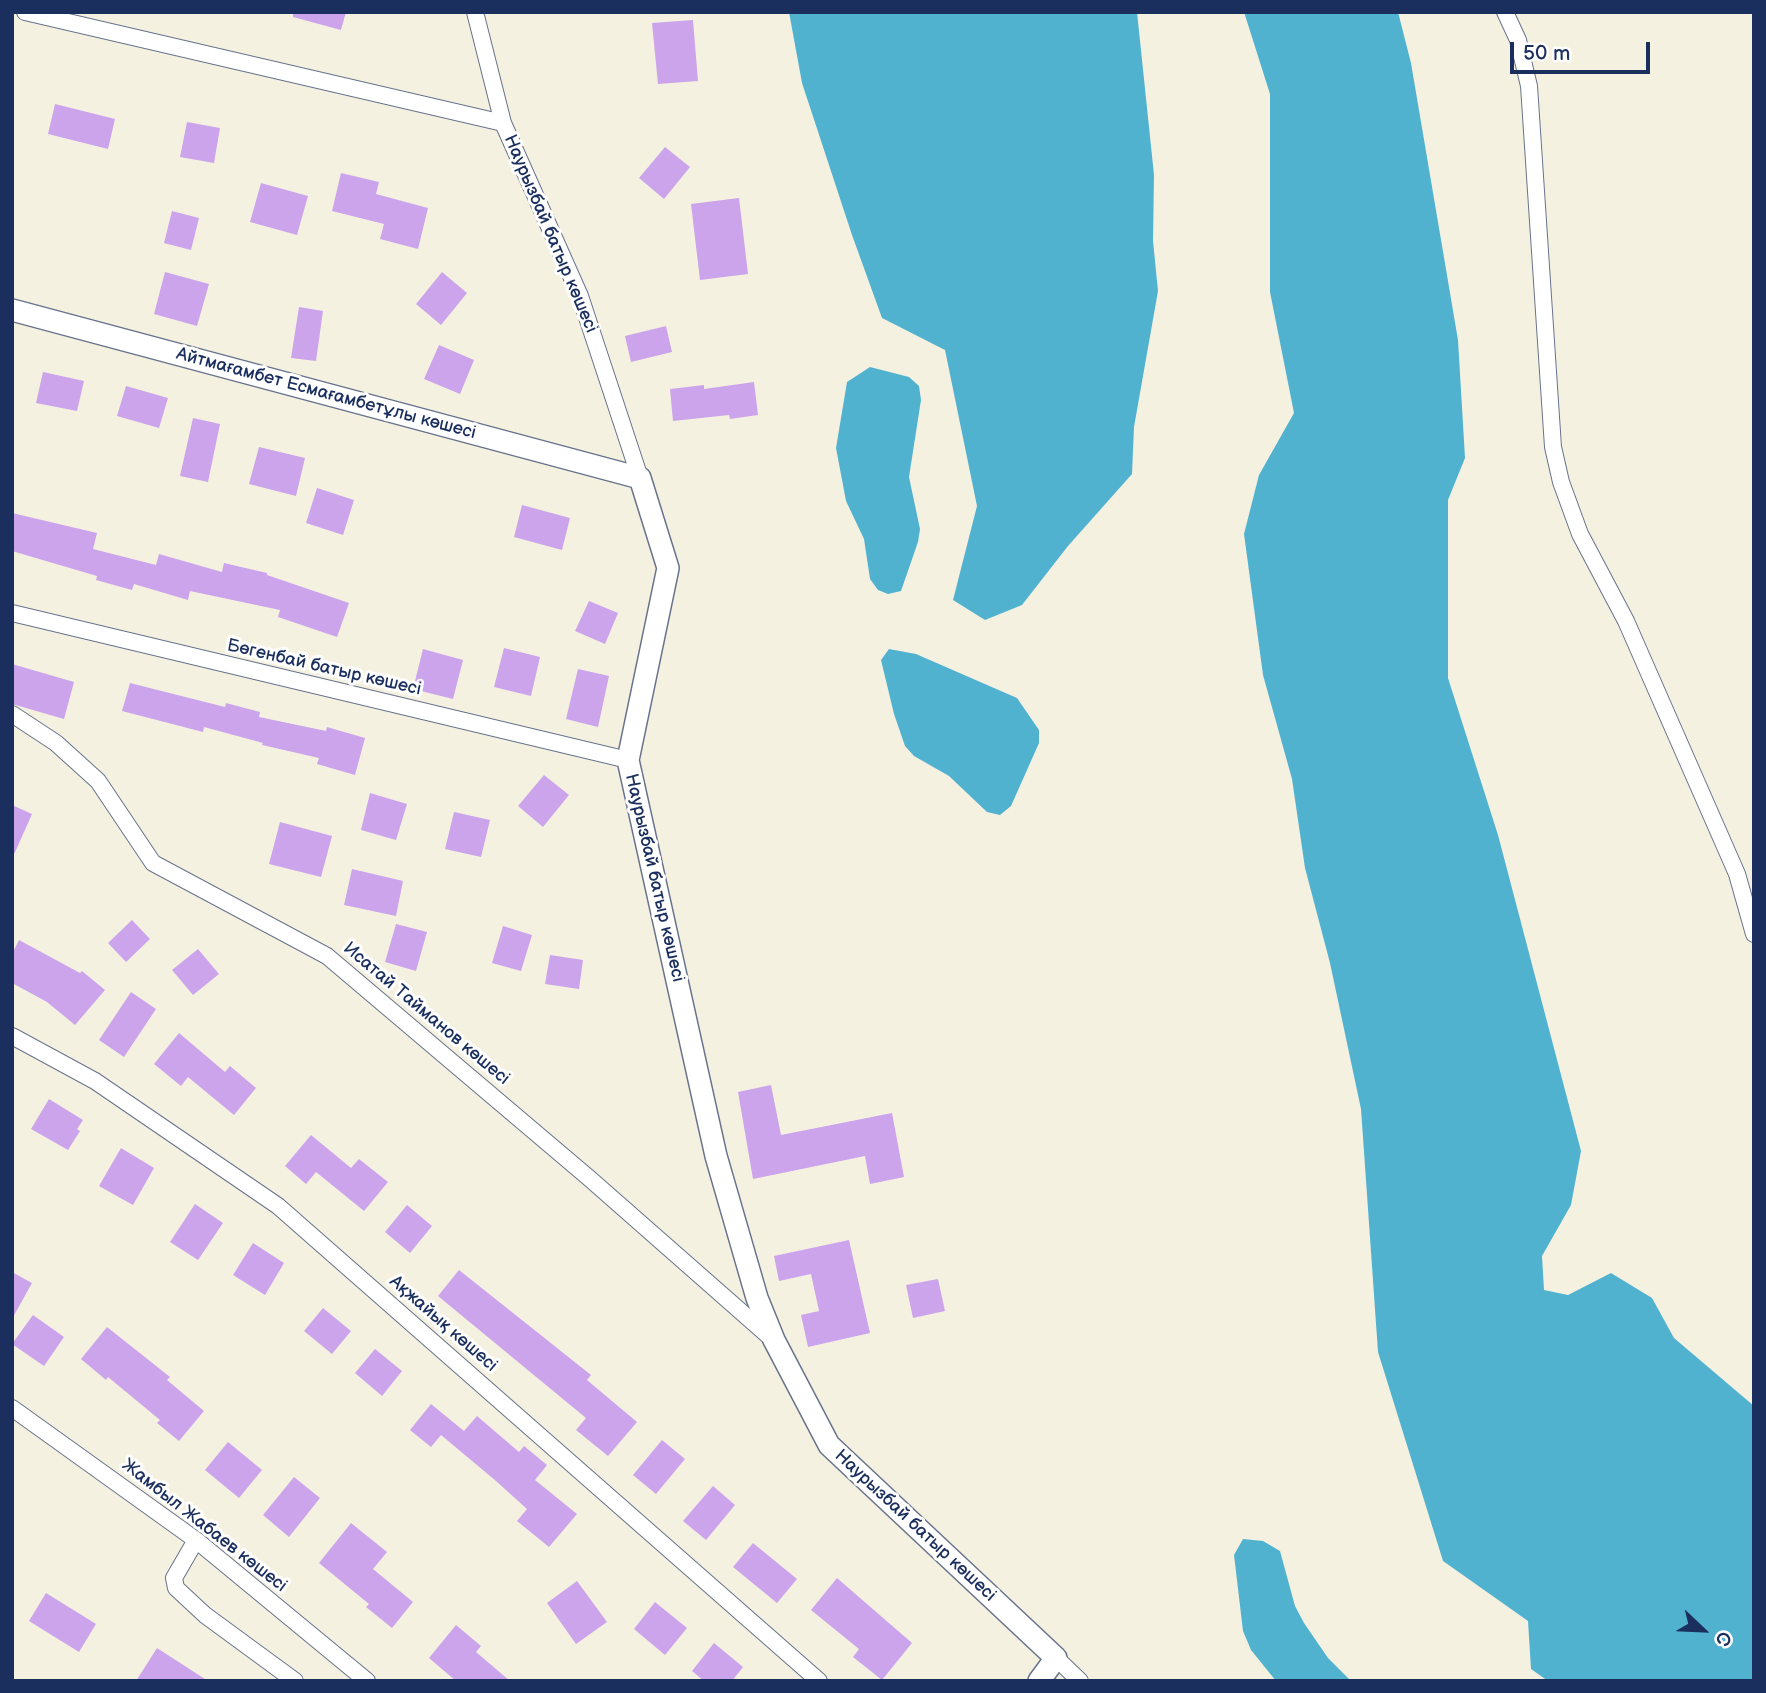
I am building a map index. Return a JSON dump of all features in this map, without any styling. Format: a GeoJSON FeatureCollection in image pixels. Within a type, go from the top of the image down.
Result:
{"type":"FeatureCollection","features":[{"type":"Feature","properties":{"kind":"street"},"geometry":{"type":"LineString","coordinates":[[24,12],[503,123]]}},
{"type":"Feature","properties":{"kind":"street","name":"Наурызбай батыр көшесі"},"geometry":{"type":"LineString","coordinates":[[475,12],[503,123],[580,296],[668,568],[628,760],[716,1156],[757,1298],[774,1340],[830,1445],[1056,1658]]}},
{"type":"Feature","properties":{"kind":"street"},"geometry":{"type":"LineString","coordinates":[[1504,12],[1518,40],[1529,86],[1553,447],[1561,482],[1580,534],[1626,621],[1737,874],[1754,934]]}},
{"type":"Feature","properties":{"kind":"street","name":"Айтмағамбет Есмағамбетұлы көшесі"},"geometry":{"type":"LineString","coordinates":[[12,310],[640,478]]}},
{"type":"Feature","properties":{"kind":"street","name":"Бөгенбай батыр көшесі"},"geometry":{"type":"LineString","coordinates":[[12,613],[628,760]]}},
{"type":"Feature","properties":{"kind":"street","name":"Исатай Тайманов көшесі"},"geometry":{"type":"LineString","coordinates":[[12,714],[56,743],[98,781],[153,863],[327,956],[589,1178],[774,1340]]}},
{"type":"Feature","properties":{"kind":"street","name":"Ақжайық көшесі"},"geometry":{"type":"LineString","coordinates":[[12,1036],[95,1081],[278,1206],[819,1681]]}},
{"type":"Feature","properties":{"kind":"street","name":"Жамбыл Жабаев көшесі"},"geometry":{"type":"LineString","coordinates":[[12,1408],[196,1540],[367,1681]]}},
{"type":"Feature","properties":{"kind":"street"},"geometry":{"type":"LineString","coordinates":[[196,1540],[174,1578],[176,1588],[205,1615],[295,1681]]}},
{"type":"Feature","properties":{"kind":"street"},"geometry":{"type":"LineString","coordinates":[[1039,1681],[1056,1658],[1080,1681]]}},
{"type":"Feature","properties":{"kind":"water"},"geometry":{"type":"Polygon","coordinates":[[[789,12],[1137,12],[1154,175],[1153,241],[1158,291],[1134,427],[1132,474],[1068,546],[1022,605],[985,620],[953,600],[977,506],[945,350],[882,318],[802,83],[789,12]]]}},
{"type":"Feature","properties":{"kind":"water"},"geometry":{"type":"Polygon","coordinates":[[[1244,12],[1398,12],[1411,63],[1458,340],[1465,458],[1448,500],[1448,678],[1498,835],[1581,1151],[1571,1205],[1542,1256],[1544,1290],[1568,1295],[1611,1273],[1652,1298],[1674,1338],[1754,1406],[1754,1681],[1548,1681],[1531,1669],[1528,1621],[1443,1561],[1378,1352],[1361,1109],[1330,963],[1305,868],[1292,779],[1263,675],[1244,534],[1259,475],[1294,413],[1270,292],[1270,94],[1244,12]]]}},
{"type":"Feature","properties":{"kind":"water"},"geometry":{"type":"Polygon","coordinates":[[[870,367],[909,377],[919,386],[921,400],[909,477],[920,529],[918,542],[901,591],[888,594],[878,590],[870,579],[864,539],[846,501],[836,448],[847,382],[870,367]]]}},
{"type":"Feature","properties":{"kind":"water"},"geometry":{"type":"Polygon","coordinates":[[[889,649],[916,654],[1017,698],[1039,730],[1039,743],[1011,806],[1000,815],[987,812],[949,776],[914,756],[905,746],[881,660],[889,649]]]}},
{"type":"Feature","properties":{"kind":"water"},"geometry":{"type":"Polygon","coordinates":[[[1243,1539],[1263,1541],[1280,1551],[1295,1606],[1304,1623],[1328,1658],[1351,1681],[1276,1681],[1251,1650],[1243,1631],[1234,1555],[1243,1539]]]}},
{"type":"Feature","properties":{"kind":"building"},"geometry":{"type":"Polygon","coordinates":[[[293,12],[346,12],[341,30],[293,17],[293,12]]]}},
{"type":"Feature","properties":{"kind":"building"},"geometry":{"type":"Polygon","coordinates":[[[693,20],[698,81],[658,84],[652,23],[693,20]]]}},
{"type":"Feature","properties":{"kind":"building"},"geometry":{"type":"Polygon","coordinates":[[[55,104],[115,119],[108,149],[48,134],[55,104]]]}},
{"type":"Feature","properties":{"kind":"building"},"geometry":{"type":"Polygon","coordinates":[[[187,122],[220,128],[214,163],[180,157],[187,122]]]}},
{"type":"Feature","properties":{"kind":"building"},"geometry":{"type":"Polygon","coordinates":[[[665,147],[690,167],[664,199],[639,178],[665,147]]]}},
{"type":"Feature","properties":{"kind":"building"},"geometry":{"type":"Polygon","coordinates":[[[341,173],[379,182],[376,194],[428,208],[418,249],[380,239],[384,224],[332,211],[341,173]]]}},
{"type":"Feature","properties":{"kind":"building"},"geometry":{"type":"Polygon","coordinates":[[[261,183],[308,196],[297,235],[250,222],[261,183]]]}},
{"type":"Feature","properties":{"kind":"building"},"geometry":{"type":"Polygon","coordinates":[[[739,198],[748,274],[700,280],[691,204],[739,198]]]}},
{"type":"Feature","properties":{"kind":"building"},"geometry":{"type":"Polygon","coordinates":[[[172,211],[199,218],[191,250],[164,243],[172,211]]]}},
{"type":"Feature","properties":{"kind":"building"},"geometry":{"type":"Polygon","coordinates":[[[165,272],[209,284],[197,326],[154,314],[165,272]]]}},
{"type":"Feature","properties":{"kind":"building"},"geometry":{"type":"Polygon","coordinates":[[[442,272],[467,293],[441,325],[416,304],[442,272]]]}},
{"type":"Feature","properties":{"kind":"building"},"geometry":{"type":"Polygon","coordinates":[[[299,307],[323,311],[316,361],[291,358],[299,307]]]}},
{"type":"Feature","properties":{"kind":"building"},"geometry":{"type":"Polygon","coordinates":[[[666,326],[672,352],[631,362],[625,336],[666,326]]]}},
{"type":"Feature","properties":{"kind":"building"},"geometry":{"type":"Polygon","coordinates":[[[439,345],[474,360],[460,394],[424,379],[439,345]]]}},
{"type":"Feature","properties":{"kind":"building"},"geometry":{"type":"Polygon","coordinates":[[[43,372],[84,381],[77,411],[36,403],[43,372]]]}},
{"type":"Feature","properties":{"kind":"building"},"geometry":{"type":"Polygon","coordinates":[[[754,382],[758,415],[673,421],[670,389],[704,385],[704,389],[754,382]]]}},
{"type":"Feature","properties":{"kind":"building"},"geometry":{"type":"Polygon","coordinates":[[[126,386],[168,398],[159,428],[117,416],[126,386]]]}},
{"type":"Feature","properties":{"kind":"building"},"geometry":{"type":"Polygon","coordinates":[[[193,418],[220,424],[208,482],[180,476],[193,418]]]}},
{"type":"Feature","properties":{"kind":"building"},"geometry":{"type":"Polygon","coordinates":[[[259,447],[305,458],[296,496],[249,484],[259,447]]]}},
{"type":"Feature","properties":{"kind":"building"},"geometry":{"type":"Polygon","coordinates":[[[317,488],[354,500],[343,535],[306,523],[317,488]]]}},
{"type":"Feature","properties":{"kind":"building"},"geometry":{"type":"Polygon","coordinates":[[[522,505],[570,518],[562,550],[514,537],[522,505]]]}},
{"type":"Feature","properties":{"kind":"building"},"geometry":{"type":"Polygon","coordinates":[[[12,513],[97,533],[93,549],[156,565],[159,554],[222,572],[224,563],[267,573],[349,603],[337,637],[278,617],[280,610],[190,591],[188,600],[134,584],[132,590],[96,580],[97,576],[12,551],[12,513]]]}},
{"type":"Feature","properties":{"kind":"building"},"geometry":{"type":"Polygon","coordinates":[[[589,601],[618,613],[605,644],[575,631],[589,601]]]}},
{"type":"Feature","properties":{"kind":"building"},"geometry":{"type":"Polygon","coordinates":[[[504,648],[540,657],[531,696],[494,687],[504,648]]]}},
{"type":"Feature","properties":{"kind":"building"},"geometry":{"type":"Polygon","coordinates":[[[423,649],[463,660],[453,699],[413,689],[423,649]]]}},
{"type":"Feature","properties":{"kind":"building"},"geometry":{"type":"Polygon","coordinates":[[[12,664],[74,682],[64,719],[12,704],[12,664]]]}},
{"type":"Feature","properties":{"kind":"building"},"geometry":{"type":"Polygon","coordinates":[[[578,669],[609,676],[598,727],[566,719],[578,669]]]}},
{"type":"Feature","properties":{"kind":"building"},"geometry":{"type":"Polygon","coordinates":[[[130,683],[225,707],[226,703],[260,712],[259,717],[326,731],[327,727],[365,738],[355,775],[317,764],[319,758],[262,745],[263,743],[204,727],[203,732],[122,711],[130,683]]]}},
{"type":"Feature","properties":{"kind":"building"},"geometry":{"type":"Polygon","coordinates":[[[544,775],[569,795],[543,827],[518,806],[544,775]]]}},
{"type":"Feature","properties":{"kind":"building"},"geometry":{"type":"Polygon","coordinates":[[[370,793],[407,804],[396,840],[361,830],[370,793]]]}},
{"type":"Feature","properties":{"kind":"building"},"geometry":{"type":"Polygon","coordinates":[[[12,805],[32,814],[12,859],[12,805]]]}},
{"type":"Feature","properties":{"kind":"building"},"geometry":{"type":"Polygon","coordinates":[[[454,812],[490,820],[481,857],[445,849],[454,812]]]}},
{"type":"Feature","properties":{"kind":"building"},"geometry":{"type":"Polygon","coordinates":[[[280,822],[332,836],[321,877],[269,864],[280,822]]]}},
{"type":"Feature","properties":{"kind":"building"},"geometry":{"type":"Polygon","coordinates":[[[352,869],[403,881],[396,916],[344,905],[352,869]]]}},
{"type":"Feature","properties":{"kind":"building"},"geometry":{"type":"Polygon","coordinates":[[[132,920],[150,939],[126,962],[108,943],[132,920]]]}},
{"type":"Feature","properties":{"kind":"building"},"geometry":{"type":"Polygon","coordinates":[[[396,924],[427,932],[416,971],[385,962],[396,924]]]}},
{"type":"Feature","properties":{"kind":"building"},"geometry":{"type":"Polygon","coordinates":[[[503,926],[532,935],[521,971],[492,963],[503,926]]]}},
{"type":"Feature","properties":{"kind":"building"},"geometry":{"type":"Polygon","coordinates":[[[19,940],[80,973],[82,971],[105,990],[75,1025],[47,1002],[12,983],[12,954],[19,940]]]}},
{"type":"Feature","properties":{"kind":"building"},"geometry":{"type":"Polygon","coordinates":[[[198,949],[219,974],[193,995],[172,970],[198,949]]]}},
{"type":"Feature","properties":{"kind":"building"},"geometry":{"type":"Polygon","coordinates":[[[550,955],[583,960],[579,989],[545,984],[550,955]]]}},
{"type":"Feature","properties":{"kind":"building"},"geometry":{"type":"Polygon","coordinates":[[[131,992],[156,1009],[124,1057],[99,1040],[131,992]]]}},
{"type":"Feature","properties":{"kind":"building"},"geometry":{"type":"Polygon","coordinates":[[[179,1033],[225,1072],[230,1066],[256,1088],[234,1115],[188,1077],[181,1086],[154,1064],[179,1033]]]}},
{"type":"Feature","properties":{"kind":"building"},"geometry":{"type":"Polygon","coordinates":[[[771,1085],[781,1135],[892,1113],[904,1177],[870,1184],[865,1156],[753,1179],[738,1092],[771,1085]]]}},
{"type":"Feature","properties":{"kind":"building"},"geometry":{"type":"Polygon","coordinates":[[[49,1099],[83,1120],[77,1129],[80,1131],[68,1150],[31,1129],[49,1099]]]}},
{"type":"Feature","properties":{"kind":"building"},"geometry":{"type":"Polygon","coordinates":[[[311,1135],[351,1168],[359,1159],[388,1182],[364,1211],[316,1172],[306,1184],[285,1166],[311,1135]]]}},
{"type":"Feature","properties":{"kind":"building"},"geometry":{"type":"Polygon","coordinates":[[[121,1148],[154,1168],[133,1205],[99,1186],[121,1148]]]}},
{"type":"Feature","properties":{"kind":"building"},"geometry":{"type":"Polygon","coordinates":[[[195,1204],[223,1223],[198,1260],[170,1242],[195,1204]]]}},
{"type":"Feature","properties":{"kind":"building"},"geometry":{"type":"Polygon","coordinates":[[[407,1205],[432,1226],[410,1253],[385,1232],[407,1205]]]}},
{"type":"Feature","properties":{"kind":"building"},"geometry":{"type":"Polygon","coordinates":[[[849,1240],[870,1333],[808,1347],[801,1315],[819,1311],[811,1274],[779,1281],[774,1256],[849,1240]]]}},
{"type":"Feature","properties":{"kind":"building"},"geometry":{"type":"Polygon","coordinates":[[[253,1243],[284,1263],[265,1295],[233,1275],[253,1243]]]}},
{"type":"Feature","properties":{"kind":"building"},"geometry":{"type":"Polygon","coordinates":[[[459,1270],[591,1375],[587,1380],[637,1422],[608,1456],[576,1430],[586,1418],[438,1296],[459,1270]]]}},
{"type":"Feature","properties":{"kind":"building"},"geometry":{"type":"Polygon","coordinates":[[[12,1272],[32,1283],[12,1319],[12,1272]]]}},
{"type":"Feature","properties":{"kind":"building"},"geometry":{"type":"Polygon","coordinates":[[[938,1279],[945,1311],[913,1318],[906,1285],[938,1279]]]}},
{"type":"Feature","properties":{"kind":"building"},"geometry":{"type":"Polygon","coordinates":[[[323,1308],[351,1331],[332,1354],[304,1331],[323,1308]]]}},
{"type":"Feature","properties":{"kind":"building"},"geometry":{"type":"Polygon","coordinates":[[[33,1315],[64,1337],[44,1366],[12,1344],[33,1315]]]}},
{"type":"Feature","properties":{"kind":"building"},"geometry":{"type":"Polygon","coordinates":[[[107,1327],[170,1377],[167,1380],[204,1411],[179,1441],[157,1423],[160,1420],[108,1377],[106,1380],[81,1359],[107,1327]]]}},
{"type":"Feature","properties":{"kind":"building"},"geometry":{"type":"Polygon","coordinates":[[[375,1349],[402,1371],[382,1396],[355,1373],[375,1349]]]}},
{"type":"Feature","properties":{"kind":"building"},"geometry":{"type":"Polygon","coordinates":[[[431,1404],[464,1431],[477,1416],[519,1452],[524,1446],[547,1465],[535,1480],[577,1514],[549,1547],[517,1521],[527,1509],[496,1481],[441,1435],[431,1447],[410,1430],[431,1404]]]}},
{"type":"Feature","properties":{"kind":"building"},"geometry":{"type":"Polygon","coordinates":[[[662,1440],[685,1459],[656,1494],[633,1475],[662,1440]]]}},
{"type":"Feature","properties":{"kind":"building"},"geometry":{"type":"Polygon","coordinates":[[[228,1442],[262,1470],[239,1498],[205,1470],[228,1442]]]}},
{"type":"Feature","properties":{"kind":"building"},"geometry":{"type":"Polygon","coordinates":[[[294,1477],[320,1498],[289,1537],[263,1515],[294,1477]]]}},
{"type":"Feature","properties":{"kind":"building"},"geometry":{"type":"Polygon","coordinates":[[[713,1486],[735,1505],[706,1540],[683,1521],[713,1486]]]}},
{"type":"Feature","properties":{"kind":"building"},"geometry":{"type":"Polygon","coordinates":[[[351,1523],[387,1552],[373,1569],[413,1602],[392,1628],[366,1607],[369,1604],[319,1563],[351,1523]]]}},
{"type":"Feature","properties":{"kind":"building"},"geometry":{"type":"Polygon","coordinates":[[[753,1543],[797,1579],[777,1603],[733,1567],[753,1543]]]}},
{"type":"Feature","properties":{"kind":"building"},"geometry":{"type":"Polygon","coordinates":[[[837,1578],[912,1643],[882,1680],[853,1657],[859,1649],[811,1610],[837,1578]]]}},
{"type":"Feature","properties":{"kind":"building"},"geometry":{"type":"Polygon","coordinates":[[[577,1581],[607,1622],[576,1644],[547,1603],[577,1581]]]}},
{"type":"Feature","properties":{"kind":"building"},"geometry":{"type":"Polygon","coordinates":[[[46,1593],[96,1624],[79,1652],[29,1621],[46,1593]]]}},
{"type":"Feature","properties":{"kind":"building"},"geometry":{"type":"Polygon","coordinates":[[[655,1602],[687,1628],[665,1655],[634,1629],[655,1602]]]}},
{"type":"Feature","properties":{"kind":"building"},"geometry":{"type":"Polygon","coordinates":[[[456,1625],[481,1646],[476,1652],[510,1681],[456,1681],[429,1658],[456,1625]]]}},
{"type":"Feature","properties":{"kind":"building"},"geometry":{"type":"Polygon","coordinates":[[[714,1643],[743,1667],[732,1681],[704,1681],[692,1671],[714,1643]]]}},
{"type":"Feature","properties":{"kind":"building"},"geometry":{"type":"Polygon","coordinates":[[[157,1648],[208,1681],[136,1681],[157,1648]]]}}]}
